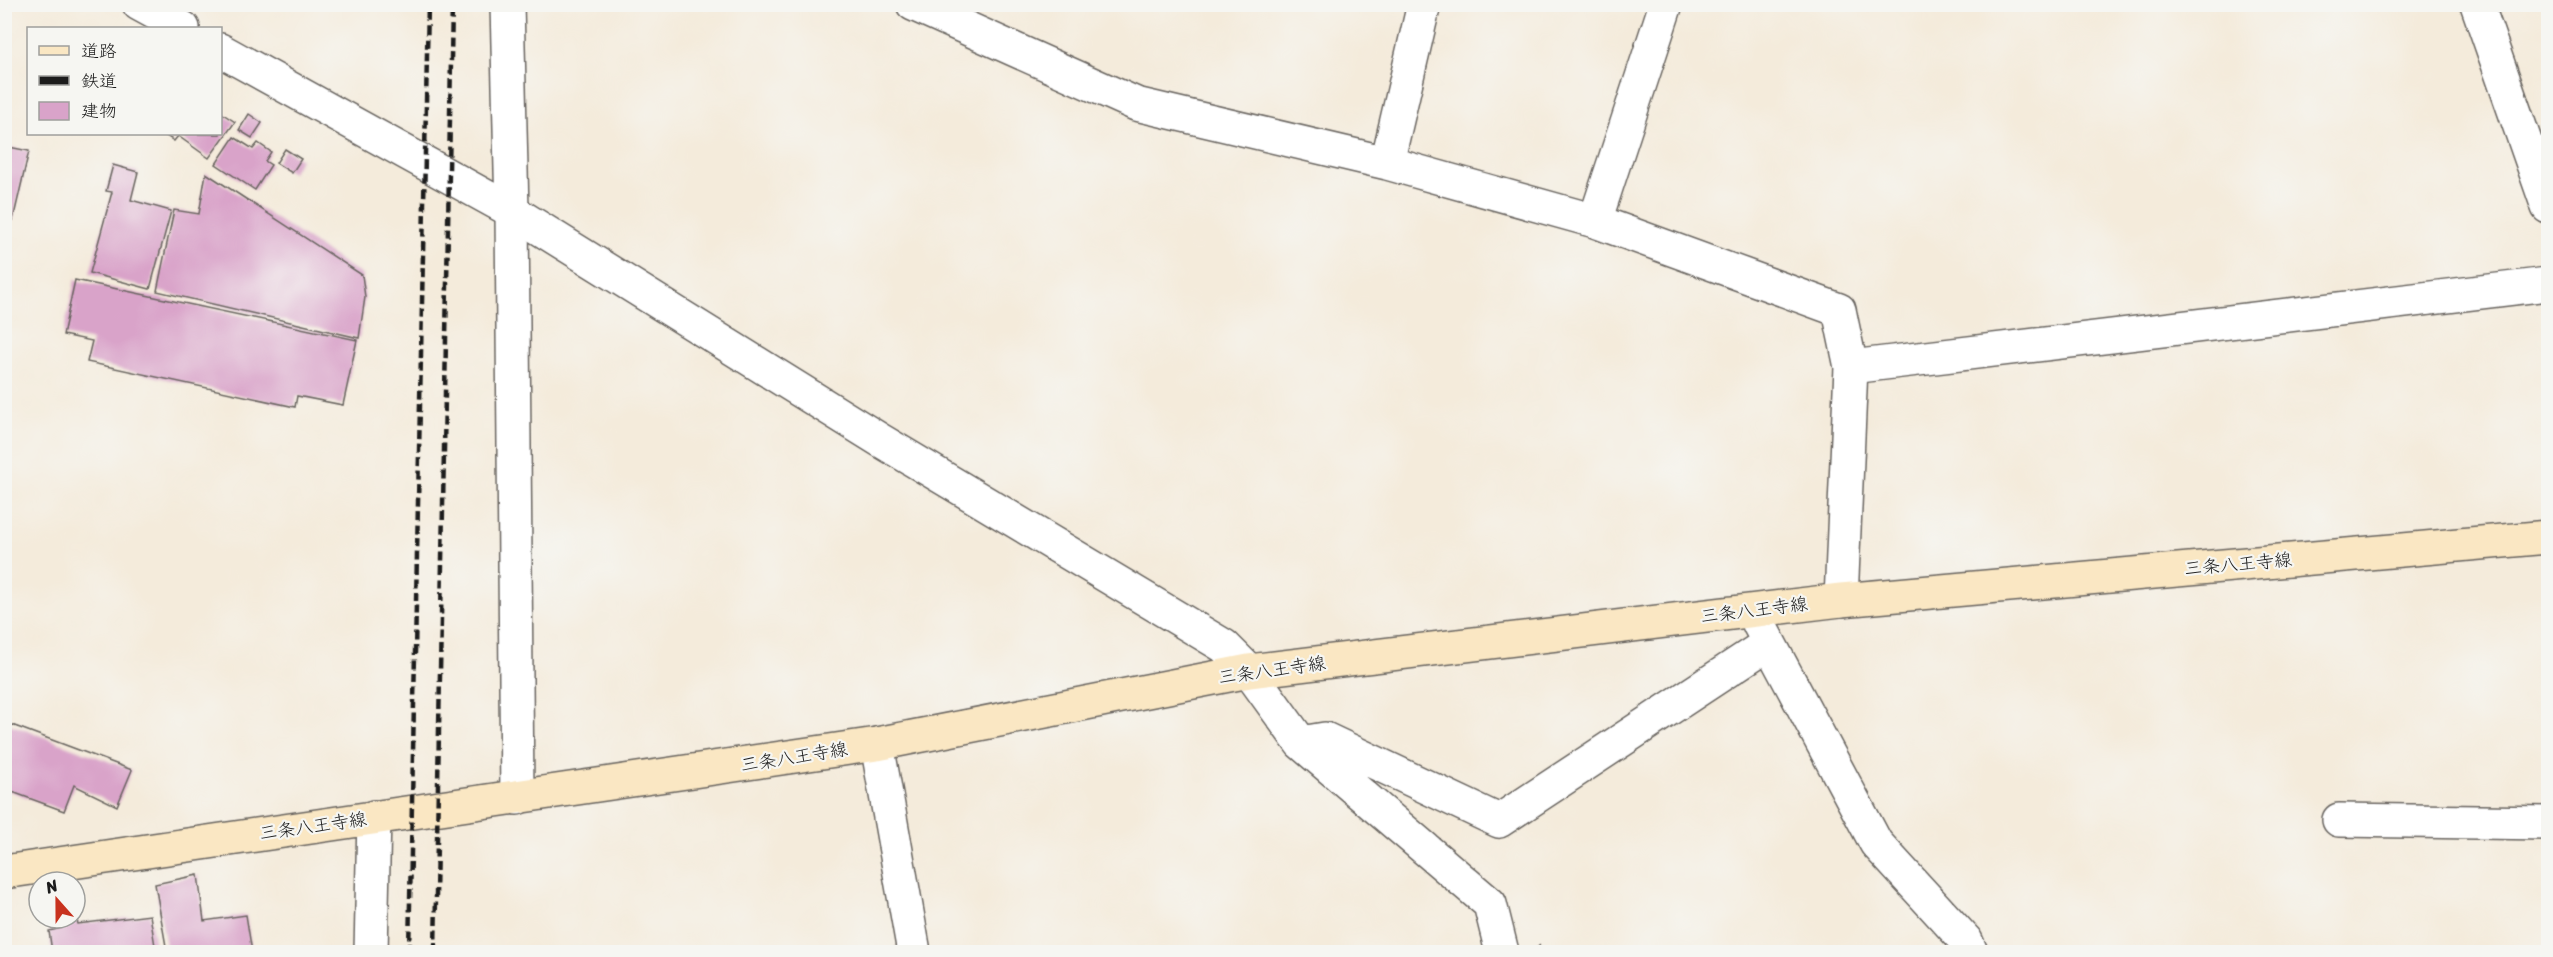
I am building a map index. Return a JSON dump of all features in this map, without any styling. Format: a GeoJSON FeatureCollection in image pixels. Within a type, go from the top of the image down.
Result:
{"type":"FeatureCollection","features":[{"type":"Feature","properties":{"kind":"main road","name":"三条八王寺線"},"geometry":{"type":"LineString","coordinates":[[4,872],[877,744],[1250,671],[1751,609],[2548,537]]}},
{"type":"Feature","properties":{"kind":"street"},"geometry":{"type":"LineString","coordinates":[[140,4],[181,27]]}},
{"type":"Feature","properties":{"kind":"street"},"geometry":{"type":"LineString","coordinates":[[507,4],[512,212],[517,798]]}},
{"type":"Feature","properties":{"kind":"street"},"geometry":{"type":"LineString","coordinates":[[913,4],[1136,104],[1387,163],[1595,221],[1839,310],[1851,367],[1841,600]]}},
{"type":"Feature","properties":{"kind":"street"},"geometry":{"type":"LineString","coordinates":[[1387,163],[1424,4]]}},
{"type":"Feature","properties":{"kind":"street"},"geometry":{"type":"LineString","coordinates":[[1595,221],[1666,4]]}},
{"type":"Feature","properties":{"kind":"street"},"geometry":{"type":"LineString","coordinates":[[2477,4],[2548,207]]}},
{"type":"Feature","properties":{"kind":"street"},"geometry":{"type":"LineString","coordinates":[[222,51],[512,212],[880,440],[1224,646],[1250,671],[1301,743],[1490,904],[1502,952]]}},
{"type":"Feature","properties":{"kind":"street"},"geometry":{"type":"LineString","coordinates":[[1851,367],[2548,284]]}},
{"type":"Feature","properties":{"kind":"street"},"geometry":{"type":"LineString","coordinates":[[1751,609],[1876,843],[1966,941],[1971,952]]}},
{"type":"Feature","properties":{"kind":"street"},"geometry":{"type":"LineString","coordinates":[[1301,743],[1325,739],[1499,821],[1769,643]]}},
{"type":"Feature","properties":{"kind":"street"},"geometry":{"type":"LineString","coordinates":[[877,744],[914,952]]}},
{"type":"Feature","properties":{"kind":"street"},"geometry":{"type":"LineString","coordinates":[[371,952],[374,817]]}},
{"type":"Feature","properties":{"kind":"street"},"geometry":{"type":"LineString","coordinates":[[2339,820],[2548,823]]}},
{"type":"Feature","properties":{"kind":"building"},"geometry":{"type":"Polygon","coordinates":[[[222,113],[235,122],[209,158],[178,136],[174,141],[165,135],[222,135],[222,113]]]}},
{"type":"Feature","properties":{"kind":"building"},"geometry":{"type":"Polygon","coordinates":[[[249,114],[262,123],[252,138],[239,130],[249,114]]]}},
{"type":"Feature","properties":{"kind":"building"},"geometry":{"type":"Polygon","coordinates":[[[234,137],[253,149],[258,143],[271,152],[265,161],[271,165],[255,190],[216,164],[234,137]]]}},
{"type":"Feature","properties":{"kind":"building"},"geometry":{"type":"Polygon","coordinates":[[[4,146],[29,151],[13,220],[4,218],[4,146]]]}},
{"type":"Feature","properties":{"kind":"building"},"geometry":{"type":"Polygon","coordinates":[[[285,149],[301,159],[292,173],[276,163],[285,149]]]}},
{"type":"Feature","properties":{"kind":"building"},"geometry":{"type":"Polygon","coordinates":[[[113,165],[138,172],[131,200],[171,211],[150,289],[90,273],[112,192],[106,191],[113,165]]]}},
{"type":"Feature","properties":{"kind":"building"},"geometry":{"type":"Polygon","coordinates":[[[206,173],[362,275],[365,297],[359,338],[157,291],[174,210],[199,214],[206,173]]]}},
{"type":"Feature","properties":{"kind":"building"},"geometry":{"type":"Polygon","coordinates":[[[75,280],[357,340],[343,405],[297,396],[295,407],[87,362],[92,341],[63,335],[75,280]]]}},
{"type":"Feature","properties":{"kind":"building"},"geometry":{"type":"Polygon","coordinates":[[[4,722],[132,770],[117,806],[74,785],[64,811],[4,789],[4,722]]]}},
{"type":"Feature","properties":{"kind":"building"},"geometry":{"type":"Polygon","coordinates":[[[198,875],[204,921],[246,915],[252,952],[167,952],[155,884],[198,875]]]}},
{"type":"Feature","properties":{"kind":"building"},"geometry":{"type":"Polygon","coordinates":[[[150,915],[156,952],[52,952],[49,931],[87,930],[87,923],[150,915]]]}},
{"type":"Feature","properties":{"kind":"railway"},"geometry":{"type":"LineString","coordinates":[[409,952],[428,4]]}},
{"type":"Feature","properties":{"kind":"railway"},"geometry":{"type":"LineString","coordinates":[[435,952],[452,4]]}}]}
